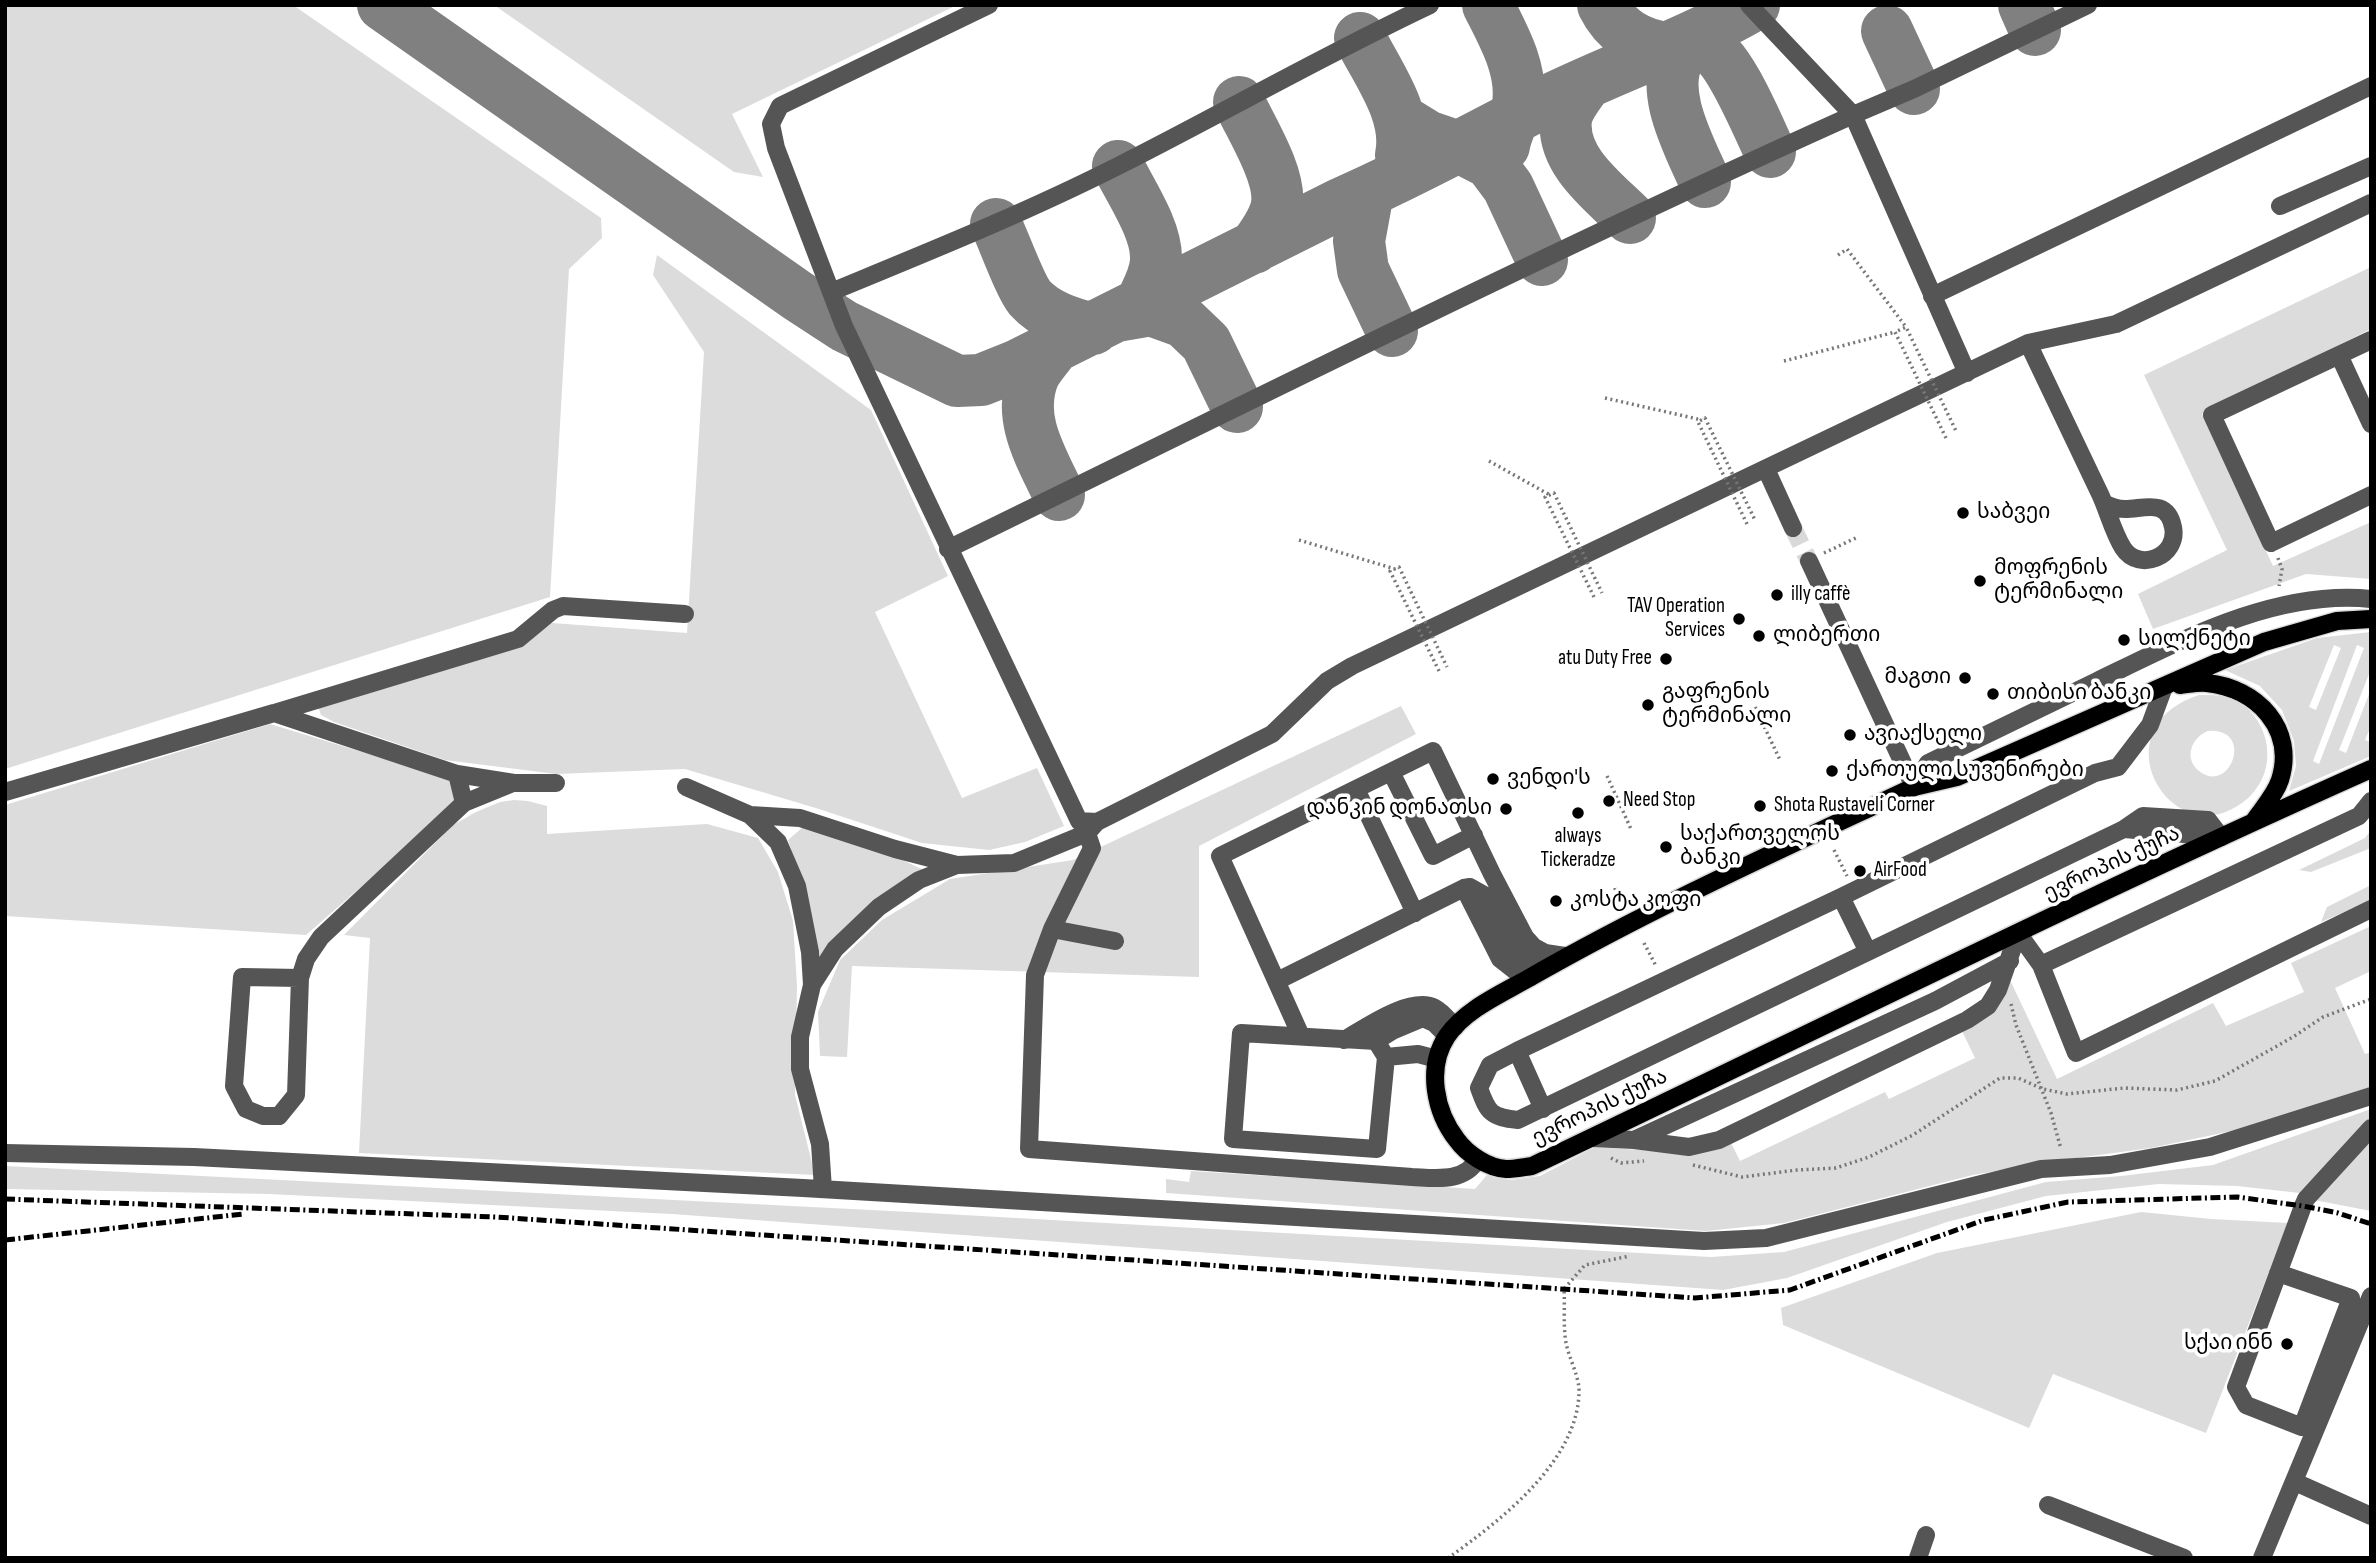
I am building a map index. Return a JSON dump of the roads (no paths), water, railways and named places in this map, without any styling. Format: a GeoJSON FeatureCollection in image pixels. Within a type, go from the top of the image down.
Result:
{"type":"FeatureCollection","features":[{"type":"Feature","properties":{"kind":"main road","name":"ევროპის ქუჩა"},"geometry":{"type":"LineString","coordinates":[[2371,619],[2337,621],[2264,642],[1957,777],[1914,787],[1565,956],[1488,1001],[1451,1032],[1435,1066],[1437,1101],[1446,1127],[1462,1147],[1478,1159],[1504,1169],[1532,1166],[2254,821],[2371,769]]}},
{"type":"Feature","properties":{"kind":"main road"},"geometry":{"type":"LineString","coordinates":[[2164,687],[2206,682],[2232,688],[2252,697],[2269,713],[2281,733],[2284,760],[2276,788],[2254,821]]}},
{"type":"Feature","properties":{"kind":"street"},"geometry":{"type":"LineString","coordinates":[[989,5],[780,106],[771,124],[776,148],[844,326],[1079,821],[1092,827]]}},
{"type":"Feature","properties":{"kind":"street"},"geometry":{"type":"LineString","coordinates":[[831,292],[996,224],[1118,166],[1360,38],[1430,5]]}},
{"type":"Feature","properties":{"kind":"street"},"geometry":{"type":"LineString","coordinates":[[1749,5],[1853,115],[1966,373]]}},
{"type":"Feature","properties":{"kind":"street"},"geometry":{"type":"LineString","coordinates":[[948,549],[1392,331],[1705,182],[1914,89],[2088,5]]}},
{"type":"Feature","properties":{"kind":"street"},"geometry":{"type":"LineString","coordinates":[[1932,296],[2371,86]]}},
{"type":"Feature","properties":{"kind":"street"},"geometry":{"type":"LineString","coordinates":[[2280,206],[2371,166]]}},
{"type":"Feature","properties":{"kind":"street"},"geometry":{"type":"LineString","coordinates":[[686,787],[750,815],[800,818],[895,849],[957,865],[1014,863],[1092,827],[1272,734],[1327,681],[1352,666],[2028,343],[2116,324],[2371,203]]}},
{"type":"Feature","properties":{"kind":"street"},"geometry":{"type":"LineString","coordinates":[[2371,340],[2212,415],[2271,543],[2371,495]]}},
{"type":"Feature","properties":{"kind":"street"},"geometry":{"type":"LineString","coordinates":[[2028,343],[2104,503]]}},
{"type":"Feature","properties":{"kind":"street"},"geometry":{"type":"LineString","coordinates":[[2339,355],[2371,424]]}},
{"type":"Feature","properties":{"kind":"street"},"geometry":{"type":"LineString","coordinates":[[1766,468],[1793,528]]}},
{"type":"Feature","properties":{"kind":"street"},"geometry":{"type":"LineString","coordinates":[[1816,557],[1914,787]]}},
{"type":"Feature","properties":{"kind":"street"},"geometry":{"type":"LineString","coordinates":[[1914,787],[1928,763],[2168,647],[2233,620],[2304,601],[2345,596],[2371,598]]}},
{"type":"Feature","properties":{"kind":"street"},"geometry":{"type":"LineString","coordinates":[[5,792],[518,639],[553,610],[563,607],[685,614]]}},
{"type":"Feature","properties":{"kind":"street"},"geometry":{"type":"LineString","coordinates":[[2164,687],[2122,745],[2095,773],[1517,1051],[1490,1065],[1479,1088],[1487,1109],[1499,1118],[1518,1120],[2124,830],[2221,837]]}},
{"type":"Feature","properties":{"kind":"street"},"geometry":{"type":"LineString","coordinates":[[274,713],[457,774],[514,783],[556,783]]}},
{"type":"Feature","properties":{"kind":"street"},"geometry":{"type":"LineString","coordinates":[[1301,1036],[1220,856],[1433,751],[1525,937],[1534,947],[1545,953],[1565,956]]}},
{"type":"Feature","properties":{"kind":"street"},"geometry":{"type":"LineString","coordinates":[[1391,772],[1433,856],[1474,835]]}},
{"type":"Feature","properties":{"kind":"street"},"geometry":{"type":"LineString","coordinates":[[457,774],[464,803]]}},
{"type":"Feature","properties":{"kind":"street"},"geometry":{"type":"LineString","coordinates":[[300,978],[242,977],[234,1086],[246,1109],[262,1116],[279,1116],[296,1095],[300,978],[306,959],[321,937],[464,803],[514,783]]}},
{"type":"Feature","properties":{"kind":"street"},"geometry":{"type":"LineString","coordinates":[[1356,789],[1415,913]]}},
{"type":"Feature","properties":{"kind":"street"},"geometry":{"type":"LineString","coordinates":[[2041,965],[2359,816],[2371,801]]}},
{"type":"Feature","properties":{"kind":"street"},"geometry":{"type":"LineString","coordinates":[[750,815],[778,842],[797,886],[810,952],[812,985],[800,1037],[800,1069],[820,1144],[823,1189]]}},
{"type":"Feature","properties":{"kind":"street"},"geometry":{"type":"LineString","coordinates":[[1092,827],[1092,848],[1052,929],[1035,975],[1029,1149],[1449,1178],[1466,1173],[1478,1159]]}},
{"type":"Feature","properties":{"kind":"street"},"geometry":{"type":"LineString","coordinates":[[812,985],[835,949],[879,907],[919,880],[957,865]]}},
{"type":"Feature","properties":{"kind":"street"},"geometry":{"type":"LineString","coordinates":[[1277,981],[1470,887],[1486,896],[1516,952],[1539,972]]}},
{"type":"Feature","properties":{"kind":"street"},"geometry":{"type":"LineString","coordinates":[[1841,897],[1868,952]]}},
{"type":"Feature","properties":{"kind":"street"},"geometry":{"type":"LineString","coordinates":[[2018,933],[2041,965],[2076,1053],[2371,909]]}},
{"type":"Feature","properties":{"kind":"street"},"geometry":{"type":"LineString","coordinates":[[1052,929],[1115,941]]}},
{"type":"Feature","properties":{"kind":"street"},"geometry":{"type":"LineString","coordinates":[[1592,1138],[1689,1147],[1719,1140],[1967,1020],[1988,1006],[2010,961],[2018,933]]}},
{"type":"Feature","properties":{"kind":"street"},"geometry":{"type":"LineString","coordinates":[[1634,1140],[1935,1002],[2010,961]]}},
{"type":"Feature","properties":{"kind":"street"},"geometry":{"type":"LineString","coordinates":[[1344,1040],[1394,1012],[1426,1005],[1436,1008],[1451,1032]]}},
{"type":"Feature","properties":{"kind":"street"},"geometry":{"type":"LineString","coordinates":[[1376,1041],[1386,1057],[1377,1149],[1233,1139],[1241,1033],[1376,1041],[1423,1018],[1451,1032]]}},
{"type":"Feature","properties":{"kind":"street"},"geometry":{"type":"LineString","coordinates":[[1517,1051],[1543,1109]]}},
{"type":"Feature","properties":{"kind":"street"},"geometry":{"type":"LineString","coordinates":[[1386,1057],[1418,1054],[1437,1059]]}},
{"type":"Feature","properties":{"kind":"street"},"geometry":{"type":"LineString","coordinates":[[5,1153],[194,1157],[823,1189],[1704,1241],[1766,1238],[2041,1169],[2110,1165],[2210,1147],[2371,1096]]}},
{"type":"Feature","properties":{"kind":"street"},"geometry":{"type":"LineString","coordinates":[[2278,1273],[2351,1298],[2302,1427],[2246,1405],[2236,1387],[2278,1273],[2306,1199],[2371,1128]]}},
{"type":"Feature","properties":{"kind":"street"},"geometry":{"type":"LineString","coordinates":[[2262,1558],[2371,1296]]}},
{"type":"Feature","properties":{"kind":"street"},"geometry":{"type":"LineString","coordinates":[[2295,1482],[2371,1516]]}},
{"type":"Feature","properties":{"kind":"street"},"geometry":{"type":"LineString","coordinates":[[2048,1506],[2184,1558]]}},
{"type":"Feature","properties":{"kind":"street"},"geometry":{"type":"LineString","coordinates":[[1917,1558],[1926,1535]]}},
{"type":"Feature","properties":{"kind":"tunnel"},"geometry":{"type":"LineString","coordinates":[[1793,528],[1809,561]]}},
{"type":"Feature","properties":{"kind":"railway"},"geometry":{"type":"LineString","coordinates":[[5,1199],[496,1217],[1695,1298],[1790,1290],[1984,1220],[2068,1202],[2237,1197],[2338,1213],[2371,1224]]}},
{"type":"Feature","properties":{"kind":"railway"},"geometry":{"type":"LineString","coordinates":[[5,1240],[243,1214]]}},
{"type":"Feature","properties":{"kind":"place","name":"საბვეი"},"geometry":{"type":"Point","coordinates":[1963,513]}},
{"type":"Feature","properties":{"kind":"place","name":"მოფრენის ტერმინალი"},"geometry":{"type":"Point","coordinates":[1980,581]}},
{"type":"Feature","properties":{"kind":"place","name":"illy caffè"},"geometry":{"type":"Point","coordinates":[1777,595]}},
{"type":"Feature","properties":{"kind":"place","name":"TAV Operation Services"},"geometry":{"type":"Point","coordinates":[1739,619]}},
{"type":"Feature","properties":{"kind":"place","name":"ლიბერთი"},"geometry":{"type":"Point","coordinates":[1759,636]}},
{"type":"Feature","properties":{"kind":"place","name":"სილქნეტი"},"geometry":{"type":"Point","coordinates":[2124,640]}},
{"type":"Feature","properties":{"kind":"place","name":"atu Duty Free"},"geometry":{"type":"Point","coordinates":[1666,659]}},
{"type":"Feature","properties":{"kind":"place","name":"მაგთი"},"geometry":{"type":"Point","coordinates":[1965,678]}},
{"type":"Feature","properties":{"kind":"place","name":"თიბისი ბანკი"},"geometry":{"type":"Point","coordinates":[1993,694]}},
{"type":"Feature","properties":{"kind":"place","name":"გაფრენის ტერმინალი"},"geometry":{"type":"Point","coordinates":[1648,705]}},
{"type":"Feature","properties":{"kind":"place","name":"ავიაქსელი"},"geometry":{"type":"Point","coordinates":[1850,735]}},
{"type":"Feature","properties":{"kind":"place","name":"ქართული სუვენირები"},"geometry":{"type":"Point","coordinates":[1832,771]}},
{"type":"Feature","properties":{"kind":"place","name":"ვენდი'ს"},"geometry":{"type":"Point","coordinates":[1493,779]}},
{"type":"Feature","properties":{"kind":"place","name":"Need Stop"},"geometry":{"type":"Point","coordinates":[1609,801]}},
{"type":"Feature","properties":{"kind":"place","name":"Shota Rustaveli Corner"},"geometry":{"type":"Point","coordinates":[1760,806]}},
{"type":"Feature","properties":{"kind":"place","name":"დანკინ დონათსი"},"geometry":{"type":"Point","coordinates":[1506,809]}},
{"type":"Feature","properties":{"kind":"place","name":"always Tickeradze"},"geometry":{"type":"Point","coordinates":[1578,813]}},
{"type":"Feature","properties":{"kind":"place","name":"საქართველოს ბანკი"},"geometry":{"type":"Point","coordinates":[1666,847]}},
{"type":"Feature","properties":{"kind":"place","name":"AirFood"},"geometry":{"type":"Point","coordinates":[1860,871]}},
{"type":"Feature","properties":{"kind":"place","name":"კოსტა კოფი"},"geometry":{"type":"Point","coordinates":[1556,901]}},
{"type":"Feature","properties":{"kind":"place","name":"სქაი ინნ"},"geometry":{"type":"Point","coordinates":[2287,1344]}}]}
